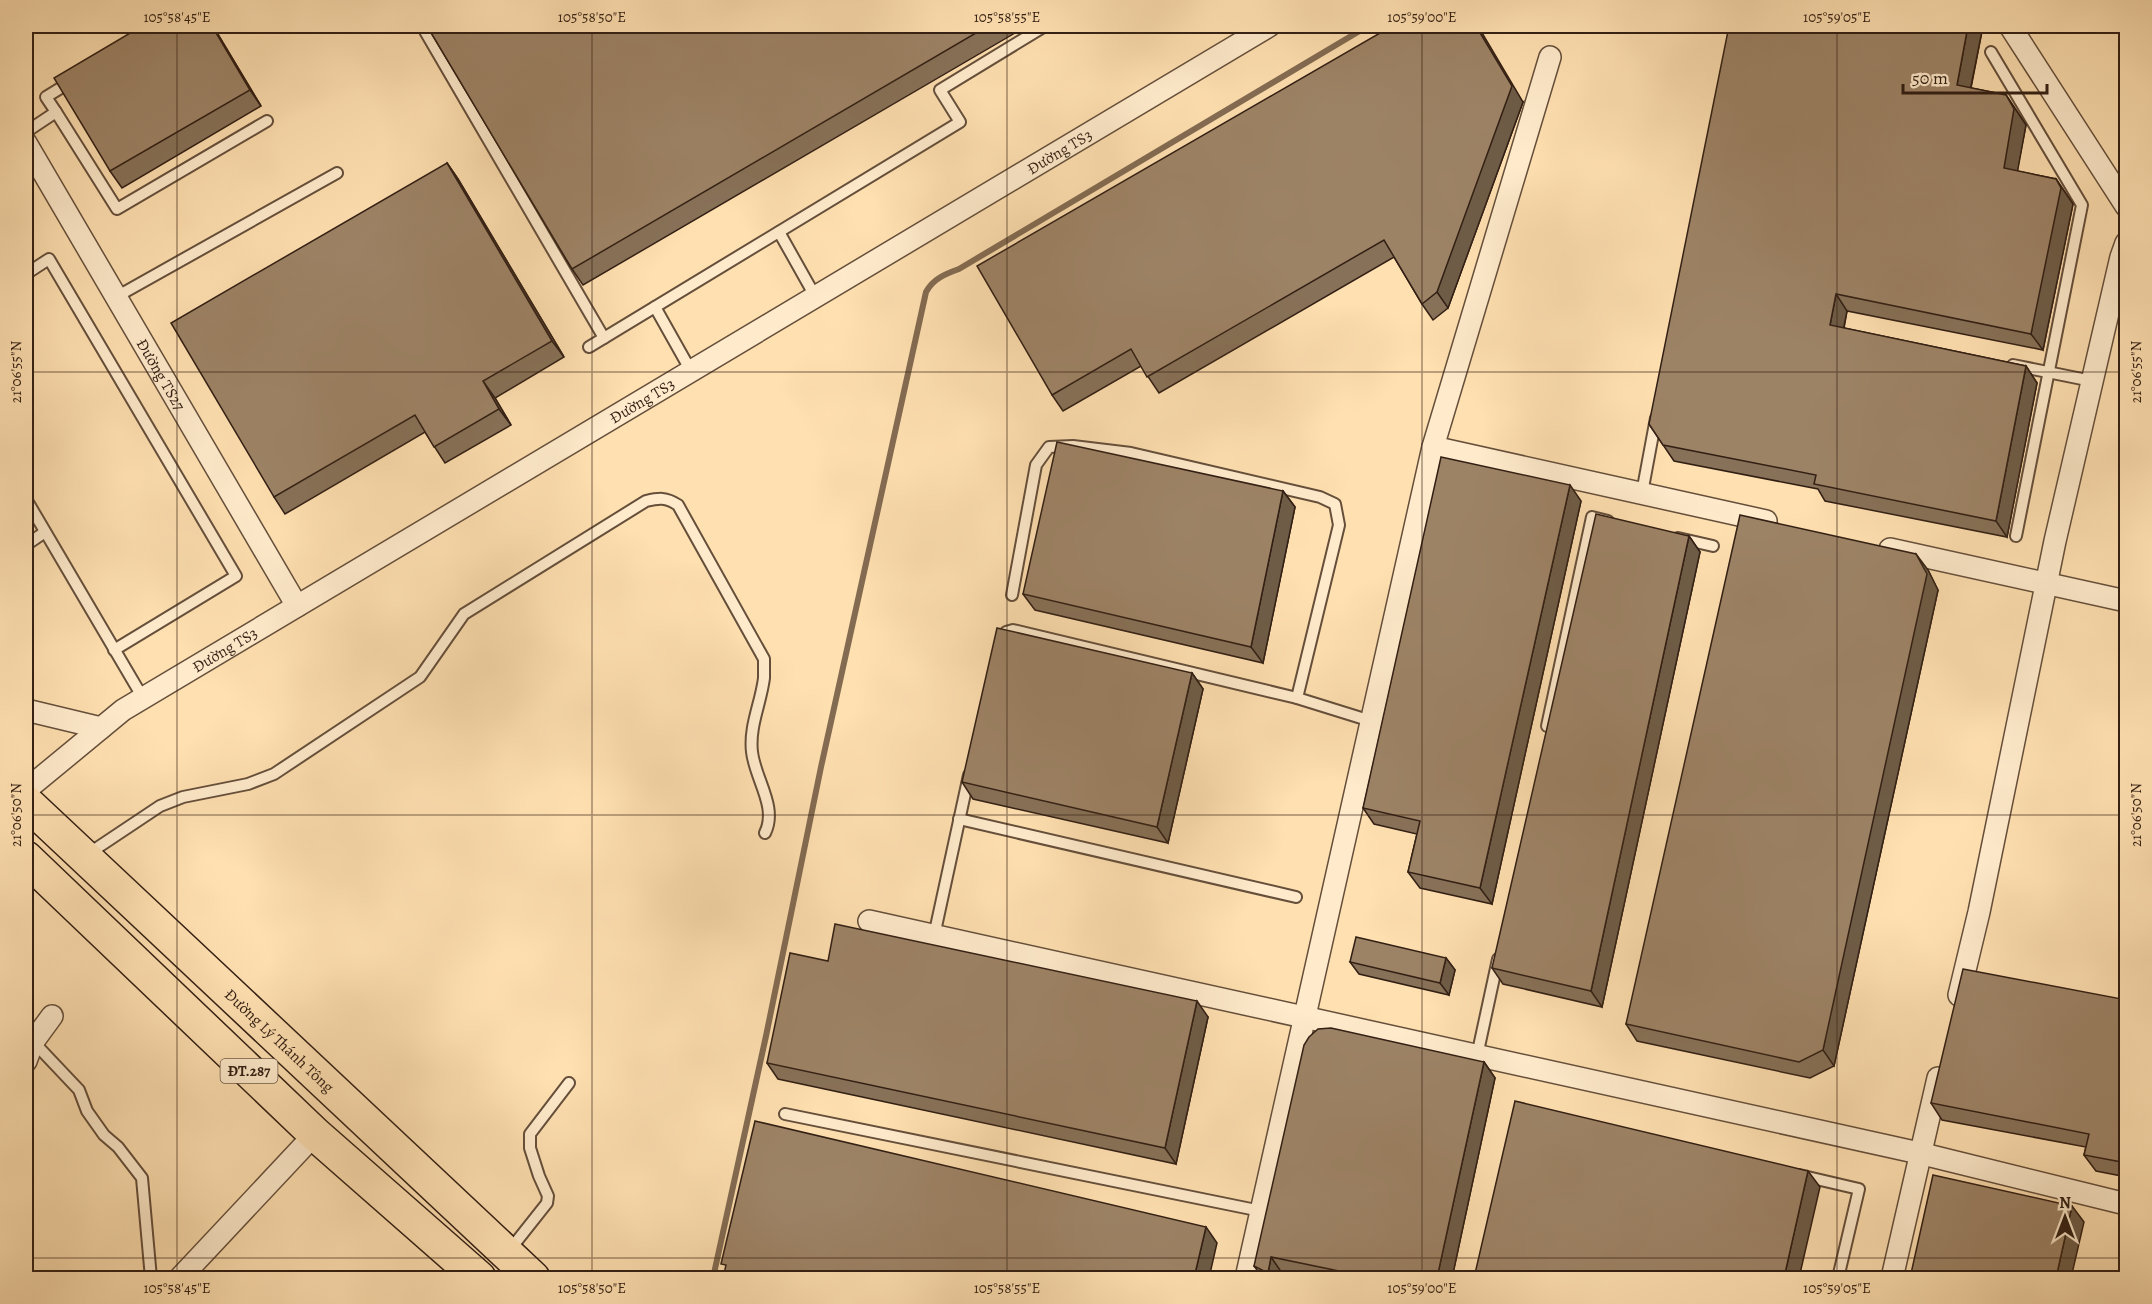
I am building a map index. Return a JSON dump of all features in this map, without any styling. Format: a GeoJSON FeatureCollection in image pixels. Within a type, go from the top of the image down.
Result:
{"type":"FeatureCollection","features":[{"type":"Feature","properties":{"kind":"main road","name":"Đường Lý Thánh Tông"},"geometry":{"type":"LineString","coordinates":[[26,802],[518,1269]]}},
{"type":"Feature","properties":{"kind":"main road","name":"ĐT.287"},"geometry":{"type":"LineString","coordinates":[[26,858],[315,1134],[479,1278]]}},
{"type":"Feature","properties":{"kind":"street","name":"Đường TS3"},"geometry":{"type":"LineString","coordinates":[[26,790],[123,710],[1269,26]]}},
{"type":"Feature","properties":{"kind":"street"},"geometry":{"type":"LineString","coordinates":[[2010,26],[2127,206]]}},
{"type":"Feature","properties":{"kind":"street"},"geometry":{"type":"LineString","coordinates":[[1246,1278],[1433,447],[1550,57]]}},
{"type":"Feature","properties":{"kind":"street","name":"Đường TS27"},"geometry":{"type":"LineString","coordinates":[[26,143],[297,606]]}},
{"type":"Feature","properties":{"kind":"street"},"geometry":{"type":"LineString","coordinates":[[1953,1015],[1979,912],[2055,541],[2121,257],[2127,243]]}},
{"type":"Feature","properties":{"kind":"street"},"geometry":{"type":"LineString","coordinates":[[1433,447],[1781,525]]}},
{"type":"Feature","properties":{"kind":"street"},"geometry":{"type":"LineString","coordinates":[[1873,545],[2127,601]]}},
{"type":"Feature","properties":{"kind":"street"},"geometry":{"type":"LineString","coordinates":[[26,710],[101,728]]}},
{"type":"Feature","properties":{"kind":"street"},"geometry":{"type":"LineString","coordinates":[[869,921],[1919,1153],[2127,1204]]}},
{"type":"Feature","properties":{"kind":"street"},"geometry":{"type":"LineString","coordinates":[[28,1046],[52,1016]]}},
{"type":"Feature","properties":{"kind":"street"},"geometry":{"type":"LineString","coordinates":[[1892,1278],[1942,1061]]}},
{"type":"Feature","properties":{"kind":"street"},"geometry":{"type":"LineString","coordinates":[[180,1278],[315,1134]]}},
{"type":"Feature","properties":{"kind":"lane"},"geometry":{"type":"LineString","coordinates":[[422,26],[604,338]]}},
{"type":"Feature","properties":{"kind":"lane"},"geometry":{"type":"LineString","coordinates":[[589,347],[960,122],[940,90],[1045,26]]}},
{"type":"Feature","properties":{"kind":"lane"},"geometry":{"type":"LineString","coordinates":[[1991,52],[2082,205],[2016,536]]}},
{"type":"Feature","properties":{"kind":"lane"},"geometry":{"type":"LineString","coordinates":[[86,73],[46,96],[117,209],[267,121]]}},
{"type":"Feature","properties":{"kind":"lane"},"geometry":{"type":"LineString","coordinates":[[26,132],[56,112]]}},
{"type":"Feature","properties":{"kind":"lane"},"geometry":{"type":"LineString","coordinates":[[116,297],[337,173]]}},
{"type":"Feature","properties":{"kind":"lane"},"geometry":{"type":"LineString","coordinates":[[779,232],[815,296]]}},
{"type":"Feature","properties":{"kind":"lane"},"geometry":{"type":"LineString","coordinates":[[26,273],[49,259],[236,576],[114,650]]}},
{"type":"Feature","properties":{"kind":"lane"},"geometry":{"type":"LineString","coordinates":[[655,307],[691,370]]}},
{"type":"Feature","properties":{"kind":"lane"},"geometry":{"type":"LineString","coordinates":[[2004,363],[2092,381]]}},
{"type":"Feature","properties":{"kind":"lane"},"geometry":{"type":"LineString","coordinates":[[1642,494],[1659,404]]}},
{"type":"Feature","properties":{"kind":"lane"},"geometry":{"type":"LineString","coordinates":[[1012,595],[1036,465],[1049,447],[1073,446],[1131,453],[1320,497],[1335,504],[1339,525],[1298,698]]}},
{"type":"Feature","properties":{"kind":"lane"},"geometry":{"type":"LineString","coordinates":[[83,857],[160,806],[183,797],[248,784],[274,774],[411,685],[420,677],[464,614],[646,501],[660,497],[678,505],[764,659],[764,679],[752,729],[752,752],[770,811],[770,825],[765,833]]}},
{"type":"Feature","properties":{"kind":"lane"},"geometry":{"type":"LineString","coordinates":[[26,499],[143,698]]}},
{"type":"Feature","properties":{"kind":"lane"},"geometry":{"type":"LineString","coordinates":[[1545,739],[1592,517],[1614,522]]}},
{"type":"Feature","properties":{"kind":"lane"},"geometry":{"type":"LineString","coordinates":[[26,545],[45,532]]}},
{"type":"Feature","properties":{"kind":"lane"},"geometry":{"type":"LineString","coordinates":[[1669,536],[1713,546]]}},
{"type":"Feature","properties":{"kind":"lane"},"geometry":{"type":"LineString","coordinates":[[999,647],[1002,636],[1013,630],[1298,698],[1371,721]]}},
{"type":"Feature","properties":{"kind":"lane"},"geometry":{"type":"LineString","coordinates":[[934,936],[972,762]]}},
{"type":"Feature","properties":{"kind":"lane"},"geometry":{"type":"LineString","coordinates":[[959,819],[1296,897]]}},
{"type":"Feature","properties":{"kind":"lane"},"geometry":{"type":"LineString","coordinates":[[1477,1056],[1499,950]]}},
{"type":"Feature","properties":{"kind":"lane"},"geometry":{"type":"LineString","coordinates":[[28,1046],[79,1090],[87,1111],[104,1135],[118,1147],[142,1178],[151,1278]]}},
{"type":"Feature","properties":{"kind":"lane"},"geometry":{"type":"LineString","coordinates":[[518,1269],[548,1196],[530,1148],[530,1134],[569,1083]]}},
{"type":"Feature","properties":{"kind":"lane"},"geometry":{"type":"LineString","coordinates":[[785,1114],[1261,1211]]}},
{"type":"Feature","properties":{"kind":"lane"},"geometry":{"type":"LineString","coordinates":[[1790,1173],[1859,1189],[1839,1278]]}},
{"type":"Feature","properties":{"kind":"building"},"geometry":{"type":"Polygon","coordinates":[[[142,26],[212,26],[250,90],[110,171],[54,78],[142,26]]]}},
{"type":"Feature","properties":{"kind":"building"},"geometry":{"type":"Polygon","coordinates":[[[427,26],[988,26],[572,269],[427,26]]]}},
{"type":"Feature","properties":{"kind":"building"},"geometry":{"type":"Polygon","coordinates":[[[1392,26],[1476,26],[1512,86],[1437,292],[1422,304],[1384,240],[1147,377],[1131,349],[1052,395],[977,266],[1392,26]]]}},
{"type":"Feature","properties":{"kind":"building"},"geometry":{"type":"Polygon","coordinates":[[[1729,26],[1968,26],[1957,85],[2006,95],[2014,109],[2004,168],[2056,179],[2061,188],[2031,334],[1836,294],[1830,325],[2026,366],[1996,521],[1814,484],[1816,475],[1663,445],[1649,424],[1729,26]]]}},
{"type":"Feature","properties":{"kind":"building"},"geometry":{"type":"Polygon","coordinates":[[[447,163],[552,341],[483,381],[499,409],[434,447],[415,415],[274,497],[171,323],[447,163]]]}},
{"type":"Feature","properties":{"kind":"building"},"geometry":{"type":"Polygon","coordinates":[[[1057,442],[1283,491],[1251,647],[1023,594],[1057,442]]]}},
{"type":"Feature","properties":{"kind":"building"},"geometry":{"type":"Polygon","coordinates":[[[1441,457],[1570,485],[1480,888],[1408,872],[1420,821],[1363,808],[1441,457]]]}},
{"type":"Feature","properties":{"kind":"building"},"geometry":{"type":"Polygon","coordinates":[[[1596,514],[1689,536],[1591,991],[1492,968],[1596,514]]]}},
{"type":"Feature","properties":{"kind":"building"},"geometry":{"type":"Polygon","coordinates":[[[1740,515],[1916,554],[1927,574],[1823,1050],[1799,1062],[1626,1024],[1740,515]]]}},
{"type":"Feature","properties":{"kind":"building"},"geometry":{"type":"Polygon","coordinates":[[[997,628],[1192,673],[1157,827],[962,782],[997,628]]]}},
{"type":"Feature","properties":{"kind":"building"},"geometry":{"type":"Polygon","coordinates":[[[835,924],[1197,1001],[1165,1148],[767,1063],[790,953],[828,961],[835,924]]]}},
{"type":"Feature","properties":{"kind":"building"},"geometry":{"type":"Polygon","coordinates":[[[1356,937],[1446,958],[1440,983],[1350,962],[1356,937]]]}},
{"type":"Feature","properties":{"kind":"building"},"geometry":{"type":"Polygon","coordinates":[[[1963,969],[2127,1000],[2127,1163],[2084,1155],[2089,1134],[1931,1103],[1963,969]]]}},
{"type":"Feature","properties":{"kind":"building"},"geometry":{"type":"Polygon","coordinates":[[[1331,1028],[1484,1062],[1437,1278],[1373,1278],[1271,1257],[1268,1273],[1254,1266],[1304,1045],[1318,1029],[1331,1028]]]}},
{"type":"Feature","properties":{"kind":"building"},"geometry":{"type":"Polygon","coordinates":[[[1515,1101],[1808,1171],[1784,1278],[1474,1278],[1515,1101]]]}},
{"type":"Feature","properties":{"kind":"building"},"geometry":{"type":"Polygon","coordinates":[[[755,1121],[1206,1227],[1194,1278],[723,1278],[726,1265],[721,1264],[755,1121]]]}},
{"type":"Feature","properties":{"kind":"building"},"geometry":{"type":"Polygon","coordinates":[[[1933,1175],[2072,1206],[2056,1278],[1910,1278],[1933,1175]]]}},
{"type":"Feature","properties":{"kind":"waterway"},"geometry":{"type":"LineString","coordinates":[[713,1278],[766,1036],[821,767],[926,292],[940,277],[959,269],[1368,26]]}}]}
